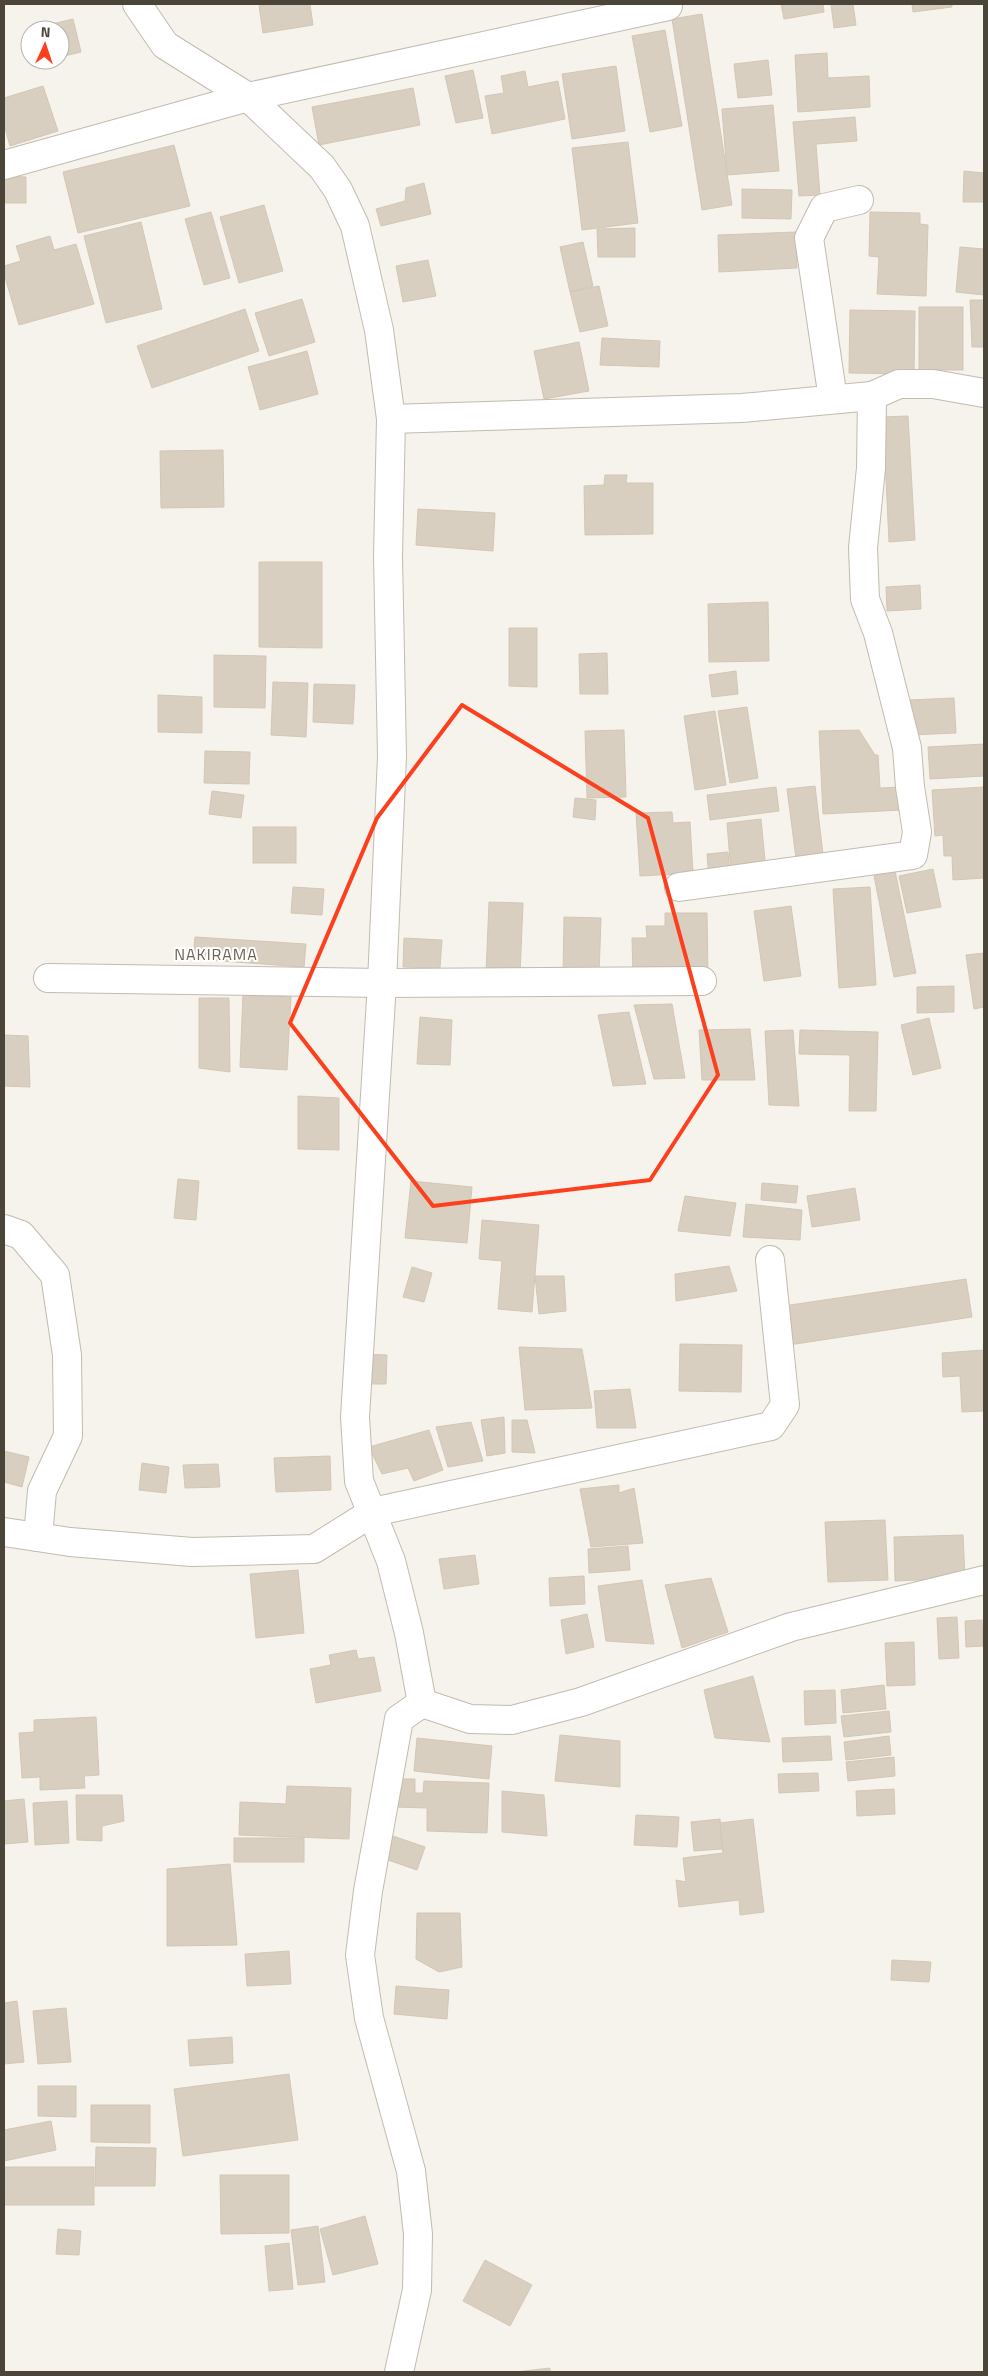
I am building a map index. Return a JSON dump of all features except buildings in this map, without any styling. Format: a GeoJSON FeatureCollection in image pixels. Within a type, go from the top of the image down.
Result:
{"type":"FeatureCollection","features":[{"type":"Feature","properties":{"kind":"street"},"geometry":{"type":"LineString","coordinates":[[137,4],[165,45],[248,97],[322,168],[338,190],[355,226],[379,330],[390,419],[388,557],[392,756],[382,983],[355,1417],[359,1481],[391,1561],[409,1634],[422,1703]]}},
{"type":"Feature","properties":{"kind":"street"},"geometry":{"type":"LineString","coordinates":[[4,165],[248,97],[668,6]]}},
{"type":"Feature","properties":{"kind":"street"},"geometry":{"type":"LineString","coordinates":[[833,399],[809,238],[824,208],[859,200]]}},
{"type":"Feature","properties":{"kind":"street"},"geometry":{"type":"LineString","coordinates":[[390,419],[742,408],[872,396],[900,384],[932,384],[984,393]]}},
{"type":"Feature","properties":{"kind":"street"},"geometry":{"type":"LineString","coordinates":[[679,887],[913,855],[917,832],[910,787],[907,748],[878,633],[865,599],[863,548],[871,468],[872,396]]}},
{"type":"Feature","properties":{"kind":"street"},"geometry":{"type":"LineString","coordinates":[[48,978],[382,983],[702,981]]}},
{"type":"Feature","properties":{"kind":"street"},"geometry":{"type":"LineString","coordinates":[[4,1229],[20,1234],[55,1275],[67,1355],[68,1436],[42,1492],[38,1538]]}},
{"type":"Feature","properties":{"kind":"street"},"geometry":{"type":"LineString","coordinates":[[4,1532],[38,1538],[192,1552],[314,1550],[373,1512],[771,1426],[786,1405],[770,1260]]}},
{"type":"Feature","properties":{"kind":"street"},"geometry":{"type":"LineString","coordinates":[[422,1703],[470,1719],[512,1720],[581,1702],[791,1627],[984,1580]]}},
{"type":"Feature","properties":{"kind":"street"},"geometry":{"type":"LineString","coordinates":[[399,2372],[417,2290],[418,2234],[411,2171],[368,2018],[360,1955],[370,1882],[400,1719],[422,1703]]}},
{"type":"Feature","properties":{"kind":"highlighted area"},"geometry":{"type":"Polygon","coordinates":[[[462,705],[648,818],[718,1075],[650,1180],[433,1206],[290,1023],[377,818],[462,705]]]}},
{"type":"Feature","properties":{"kind":"district","name":"NAKIRAMA"},"geometry":{"type":"Point","coordinates":[216,954]}}]}
